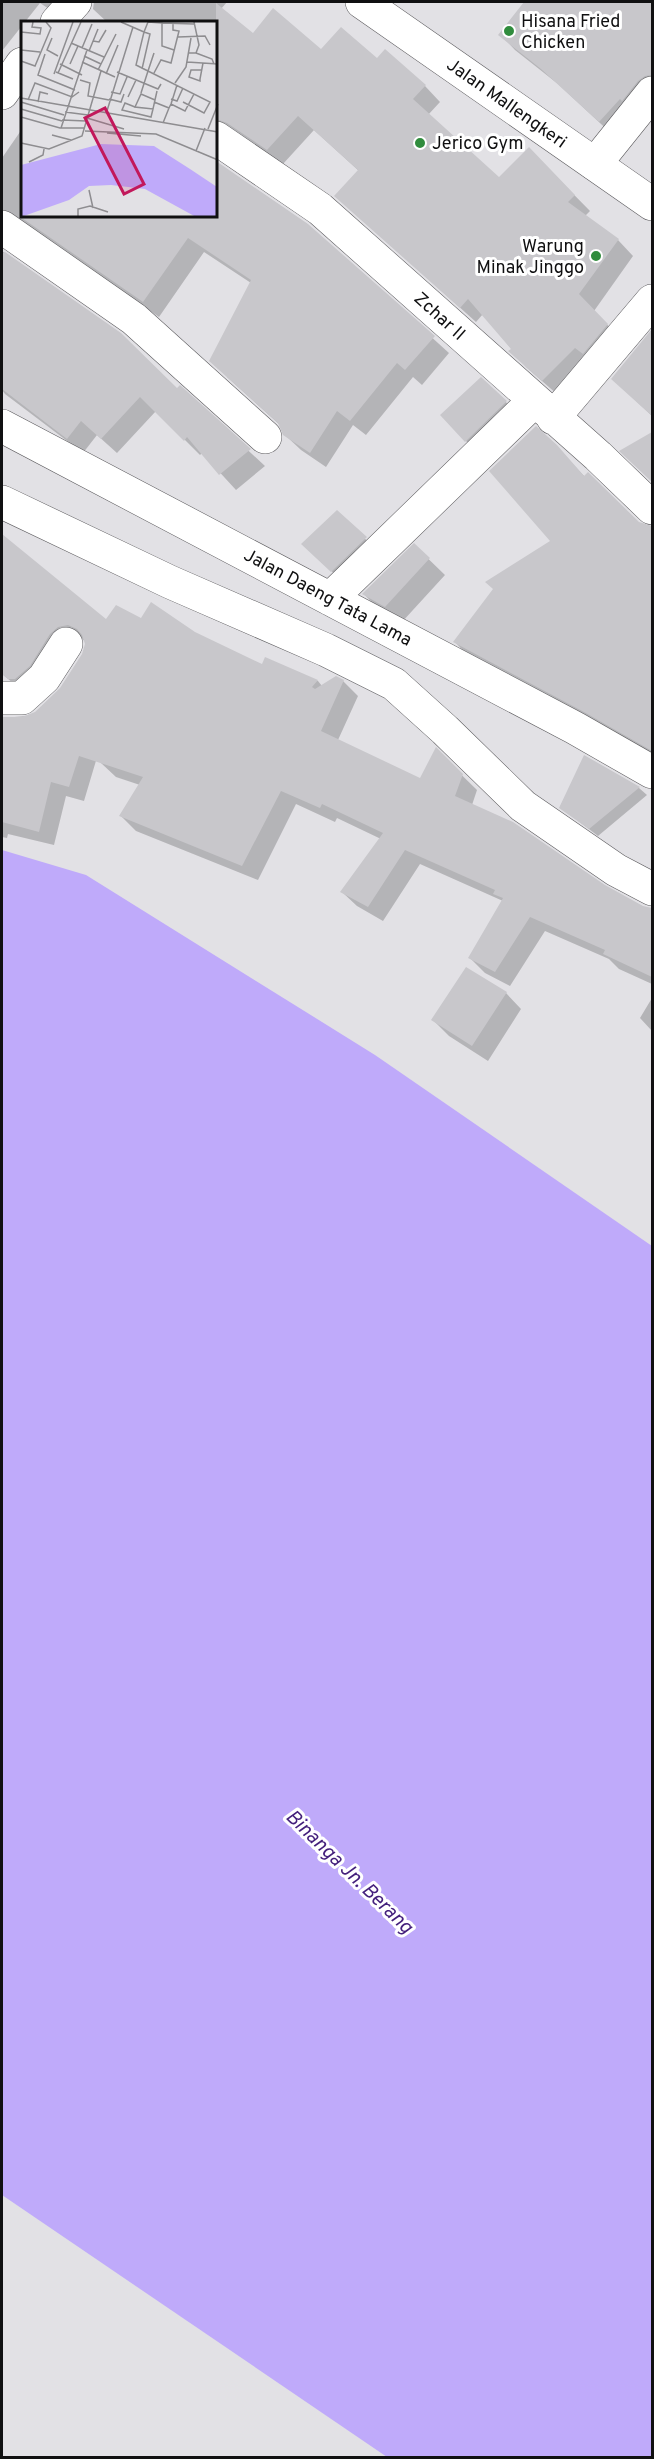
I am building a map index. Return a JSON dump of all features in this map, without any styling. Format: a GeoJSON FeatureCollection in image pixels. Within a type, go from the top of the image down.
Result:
{"type":"FeatureCollection","features":[{"type":"Feature","properties":{"kind":"street"},"geometry":{"type":"LineString","coordinates":[[58,21],[75,2]]}},
{"type":"Feature","properties":{"kind":"street","name":"Jalan Mallengkeri"},"geometry":{"type":"LineString","coordinates":[[362,2],[652,204]]}},
{"type":"Feature","properties":{"kind":"street"},"geometry":{"type":"LineString","coordinates":[[2,93],[21,65]]}},
{"type":"Feature","properties":{"kind":"street"},"geometry":{"type":"LineString","coordinates":[[595,164],[652,93]]}},
{"type":"Feature","properties":{"kind":"street","name":"Zchar II"},"geometry":{"type":"LineString","coordinates":[[218,139],[320,209],[652,508]]}},
{"type":"Feature","properties":{"kind":"street"},"geometry":{"type":"LineString","coordinates":[[2,227],[134,319],[265,437]]}},
{"type":"Feature","properties":{"kind":"street"},"geometry":{"type":"LineString","coordinates":[[330,598],[544,410],[652,302]]}},
{"type":"Feature","properties":{"kind":"street","name":"Jalan Daeng Tata Lama"},"geometry":{"type":"LineString","coordinates":[[2,426],[330,598],[652,772]]}},
{"type":"Feature","properties":{"kind":"street"},"geometry":{"type":"LineString","coordinates":[[2,502],[170,582],[326,650],[394,684],[523,806],[616,870],[652,890]]}},
{"type":"Feature","properties":{"kind":"street"},"geometry":{"type":"LineString","coordinates":[[2,698],[22,698],[44,678],[66,644]]}},
{"type":"Feature","properties":{"kind":"water","name":"Binanga Jn. Berang"},"geometry":{"type":"Polygon","coordinates":[[[2,850],[86,875],[375,1055],[652,1246],[652,2457],[387,2457],[2,2195],[2,850]]]}},
{"type":"Feature","properties":{"kind":"building"},"geometry":{"type":"Polygon","coordinates":[[[524,2],[652,2],[652,75],[645,76],[638,81],[622,101],[620,99],[599,122],[541,69],[498,35],[524,2]]]}},
{"type":"Feature","properties":{"kind":"building"},"geometry":{"type":"Polygon","coordinates":[[[216,3],[253,33],[273,8],[321,49],[341,27],[377,58],[385,49],[426,85],[413,99],[499,177],[529,147],[575,195],[568,202],[619,239],[579,294],[608,324],[583,354],[575,348],[542,381],[508,351],[511,349],[468,299],[460,308],[334,196],[358,170],[298,116],[267,150],[227,123],[218,120],[218,21],[216,21],[216,3]]]}},
{"type":"Feature","properties":{"kind":"building"},"geometry":{"type":"Polygon","coordinates":[[[218,162],[308,224],[435,336],[405,370],[397,363],[350,421],[337,411],[310,453],[283,435],[278,423],[209,361],[251,280],[188,238],[143,302],[22,218],[218,218],[218,162]]]}},
{"type":"Feature","properties":{"kind":"building"},"geometry":{"type":"Polygon","coordinates":[[[5,252],[121,333],[177,388],[180,385],[251,449],[219,475],[187,437],[184,441],[140,397],[101,439],[81,421],[67,439],[2,389],[2,254],[5,252]]]}},
{"type":"Feature","properties":{"kind":"building"},"geometry":{"type":"Polygon","coordinates":[[[652,329],[652,416],[611,379],[652,329]]]}},
{"type":"Feature","properties":{"kind":"building"},"geometry":{"type":"Polygon","coordinates":[[[481,377],[507,401],[465,442],[440,415],[481,377]]]}},
{"type":"Feature","properties":{"kind":"building"},"geometry":{"type":"Polygon","coordinates":[[[536,426],[557,445],[584,476],[588,472],[639,522],[652,526],[652,751],[453,642],[493,589],[485,582],[550,541],[489,471],[536,426]]]}},
{"type":"Feature","properties":{"kind":"building"},"geometry":{"type":"Polygon","coordinates":[[[652,432],[652,482],[619,451],[652,432]]]}},
{"type":"Feature","properties":{"kind":"building"},"geometry":{"type":"Polygon","coordinates":[[[337,510],[367,537],[331,572],[301,544],[337,510]]]}},
{"type":"Feature","properties":{"kind":"building"},"geometry":{"type":"Polygon","coordinates":[[[2,534],[106,619],[116,605],[141,618],[151,602],[195,632],[262,664],[265,657],[318,680],[312,687],[315,689],[336,676],[344,680],[321,731],[420,778],[436,747],[463,774],[455,796],[513,822],[605,885],[643,906],[652,908],[652,977],[603,954],[605,950],[530,917],[495,972],[468,958],[503,898],[493,894],[495,890],[405,850],[368,907],[340,892],[383,833],[322,804],[320,808],[281,791],[242,866],[119,816],[143,777],[79,756],[69,787],[51,782],[39,832],[2,822],[2,717],[22,717],[35,712],[60,688],[82,654],[85,644],[77,629],[68,625],[58,627],[50,634],[30,666],[15,679],[8,679],[2,674],[2,534]]]}},
{"type":"Feature","properties":{"kind":"building"},"geometry":{"type":"Polygon","coordinates":[[[414,543],[430,558],[385,607],[362,594],[414,543]]]}},
{"type":"Feature","properties":{"kind":"building"},"geometry":{"type":"Polygon","coordinates":[[[584,755],[640,787],[589,829],[559,808],[584,755]]]}},
{"type":"Feature","properties":{"kind":"building"},"geometry":{"type":"Polygon","coordinates":[[[466,967],[507,992],[472,1046],[431,1020],[466,967]]]}},
{"type":"Feature","properties":{"kind":"place","name":"Hisana Fried Chicken"},"geometry":{"type":"Point","coordinates":[509,31]}},
{"type":"Feature","properties":{"kind":"place","name":"Jerico Gym"},"geometry":{"type":"Point","coordinates":[420,143]}},
{"type":"Feature","properties":{"kind":"place","name":"Warung Minak Jinggo"},"geometry":{"type":"Point","coordinates":[596,256]}}]}
